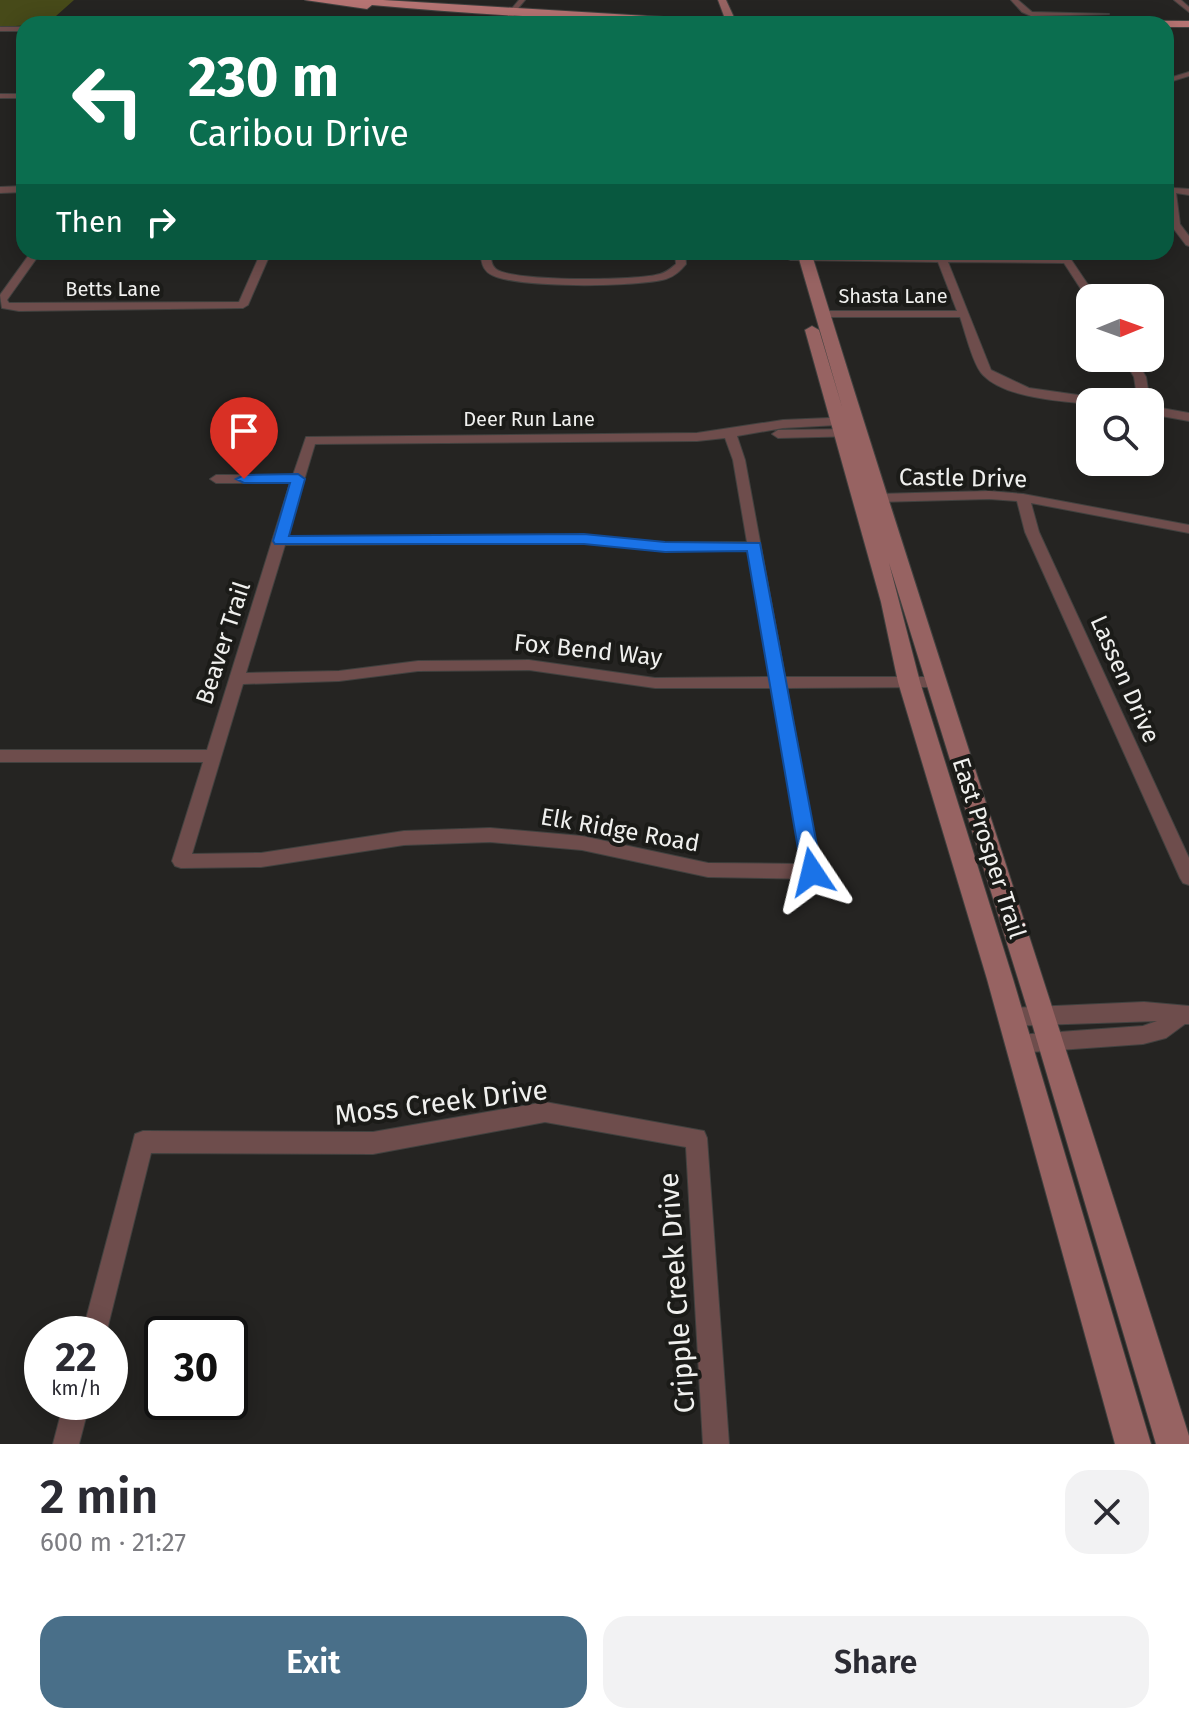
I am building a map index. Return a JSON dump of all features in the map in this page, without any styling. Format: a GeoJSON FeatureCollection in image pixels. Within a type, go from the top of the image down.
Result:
{"type":"FeatureCollection","features":[{"type":"Feature","properties":{"kind":"main road"},"geometry":{"type":"LineString","coordinates":[[310,0],[489,16]]}},
{"type":"Feature","properties":{"kind":"main road"},"geometry":{"type":"LineString","coordinates":[[350,0],[401,2],[497,16]]}},
{"type":"Feature","properties":{"kind":"main road","name":"East Prosper Trail"},"geometry":{"type":"LineString","coordinates":[[799,260],[848,427],[878,498],[1043,1015],[1174,1444]]}},
{"type":"Feature","properties":{"kind":"main road","name":"East Prosper Trail"},"geometry":{"type":"LineString","coordinates":[[800,260],[823,314],[909,682],[1010,1017],[1133,1444]]}},
{"type":"Feature","properties":{"kind":"street"},"geometry":{"type":"LineString","coordinates":[[1014,0],[1027,13],[1049,16]]}},
{"type":"Feature","properties":{"kind":"street"},"geometry":{"type":"LineString","coordinates":[[1177,0],[1189,10]]}},
{"type":"Feature","properties":{"kind":"street"},"geometry":{"type":"LineString","coordinates":[[1092,16],[1106,14],[1101,6]]}},
{"type":"Feature","properties":{"kind":"street"},"geometry":{"type":"LineString","coordinates":[[1174,223],[1189,243]]}},
{"type":"Feature","properties":{"kind":"street"},"geometry":{"type":"LineString","coordinates":[[1,300],[30,260]]}},
{"type":"Feature","properties":{"kind":"street","name":"Betts Lane"},"geometry":{"type":"LineString","coordinates":[[1,300],[6,306],[19,308],[243,305],[263,260]]}},
{"type":"Feature","properties":{"kind":"street"},"geometry":{"type":"LineString","coordinates":[[486,260],[497,275],[519,280],[652,279],[676,269],[681,260]]}},
{"type":"Feature","properties":{"kind":"street"},"geometry":{"type":"LineString","coordinates":[[943,260],[986,372],[996,380],[1044,394],[1076,399]]}},
{"type":"Feature","properties":{"kind":"street"},"geometry":{"type":"LineString","coordinates":[[1067,260],[1083,284]]}},
{"type":"Feature","properties":{"kind":"street","name":"Shasta Lane"},"geometry":{"type":"LineString","coordinates":[[823,314],[964,314]]}},
{"type":"Feature","properties":{"kind":"street"},"geometry":{"type":"LineString","coordinates":[[1164,413],[1189,417]]}},
{"type":"Feature","properties":{"kind":"street","name":"Deer Run Lane"},"geometry":{"type":"LineString","coordinates":[[310,440],[657,438],[848,427]]}},
{"type":"Feature","properties":{"kind":"street"},"geometry":{"type":"LineString","coordinates":[[730,434],[739,460],[779,683]]}},
{"type":"Feature","properties":{"kind":"street","name":"Beaver Trail"},"geometry":{"type":"LineString","coordinates":[[181,861],[310,440]]}},
{"type":"Feature","properties":{"kind":"street"},"geometry":{"type":"LineString","coordinates":[[216,479],[298,479]]}},
{"type":"Feature","properties":{"kind":"street","name":"Castle Drive"},"geometry":{"type":"LineString","coordinates":[[878,498],[989,495],[1023,498],[1189,529]]}},
{"type":"Feature","properties":{"kind":"street","name":"Lassen Drive"},"geometry":{"type":"LineString","coordinates":[[1023,498],[1032,532],[1189,878]]}},
{"type":"Feature","properties":{"kind":"street"},"geometry":{"type":"LineString","coordinates":[[280,541],[584,539],[665,547],[754,546]]}},
{"type":"Feature","properties":{"kind":"street","name":"Fox Bend Way"},"geometry":{"type":"LineString","coordinates":[[235,679],[339,676],[418,666],[529,665],[655,683],[937,682]]}},
{"type":"Feature","properties":{"kind":"street","name":"Elk Ridge Road"},"geometry":{"type":"LineString","coordinates":[[181,861],[261,860],[404,838],[490,835],[582,843],[708,870],[812,872],[779,683]]}},
{"type":"Feature","properties":{"kind":"street"},"geometry":{"type":"LineString","coordinates":[[0,756],[212,756]]}},
{"type":"Feature","properties":{"kind":"street"},"geometry":{"type":"LineString","coordinates":[[1010,1017],[1144,1011],[1185,1016]]}},
{"type":"Feature","properties":{"kind":"street"},"geometry":{"type":"LineString","coordinates":[[1017,1044],[1143,1035],[1159,1031],[1185,1016]]}},
{"type":"Feature","properties":{"kind":"street","name":"Moss Creek Drive"},"geometry":{"type":"LineString","coordinates":[[99,1316],[143,1142],[373,1143],[545,1112],[696,1138]]}},
{"type":"Feature","properties":{"kind":"street","name":"Cripple Creek Drive"},"geometry":{"type":"LineString","coordinates":[[696,1138],[716,1444]]}},
{"type":"Feature","properties":{"kind":"street"},"geometry":{"type":"LineString","coordinates":[[66,1444],[72,1420]]}},
{"type":"Feature","properties":{"kind":"green space"},"geometry":{"type":"Polygon","coordinates":[[[0,0],[74,0],[56,16],[16,16],[16,26],[0,27],[0,0]]]}},
{"type":"Feature","properties":{"kind":"route"},"geometry":{"type":"LineString","coordinates":[[244,479],[298,479],[280,541],[584,539],[665,547],[754,546],[812,872]]}}]}
